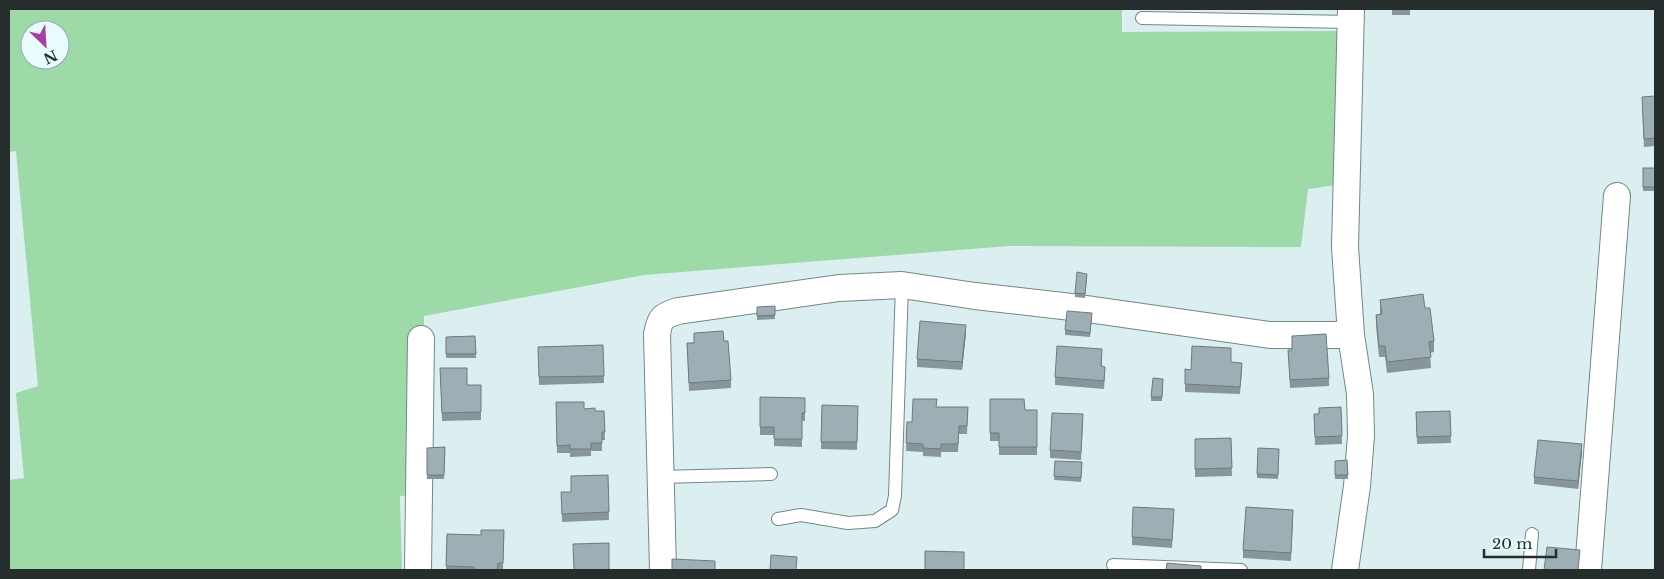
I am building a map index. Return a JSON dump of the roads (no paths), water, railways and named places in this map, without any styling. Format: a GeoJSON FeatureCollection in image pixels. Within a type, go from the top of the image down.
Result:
{"type":"FeatureCollection","features":[{"type":"Feature","properties":{"kind":"street"},"geometry":{"type":"LineString","coordinates":[[1345,570],[1358,486],[1362,436],[1360,394],[1351,335],[1345,247],[1351,15]]}},
{"type":"Feature","properties":{"kind":"street"},"geometry":{"type":"LineString","coordinates":[[1588,570],[1616,196]]}},
{"type":"Feature","properties":{"kind":"street"},"geometry":{"type":"LineString","coordinates":[[663,570],[657,334],[660,320],[666,315],[678,311],[839,288],[902,285],[1270,335],[1351,335]]}},
{"type":"Feature","properties":{"kind":"street"},"geometry":{"type":"LineString","coordinates":[[418,570],[421,339]]}},
{"type":"Feature","properties":{"kind":"lane"},"geometry":{"type":"LineString","coordinates":[[1142,18],[1351,15]]}},
{"type":"Feature","properties":{"kind":"lane"},"geometry":{"type":"LineString","coordinates":[[778,519],[801,515],[848,523],[875,522],[892,510],[896,496],[902,285]]}},
{"type":"Feature","properties":{"kind":"lane"},"geometry":{"type":"LineString","coordinates":[[660,477],[771,474]]}},
{"type":"Feature","properties":{"kind":"lane"},"geometry":{"type":"LineString","coordinates":[[1529,570],[1532,534]]}},
{"type":"Feature","properties":{"kind":"lane"},"geometry":{"type":"LineString","coordinates":[[1113,564],[1241,570]]}}]}
